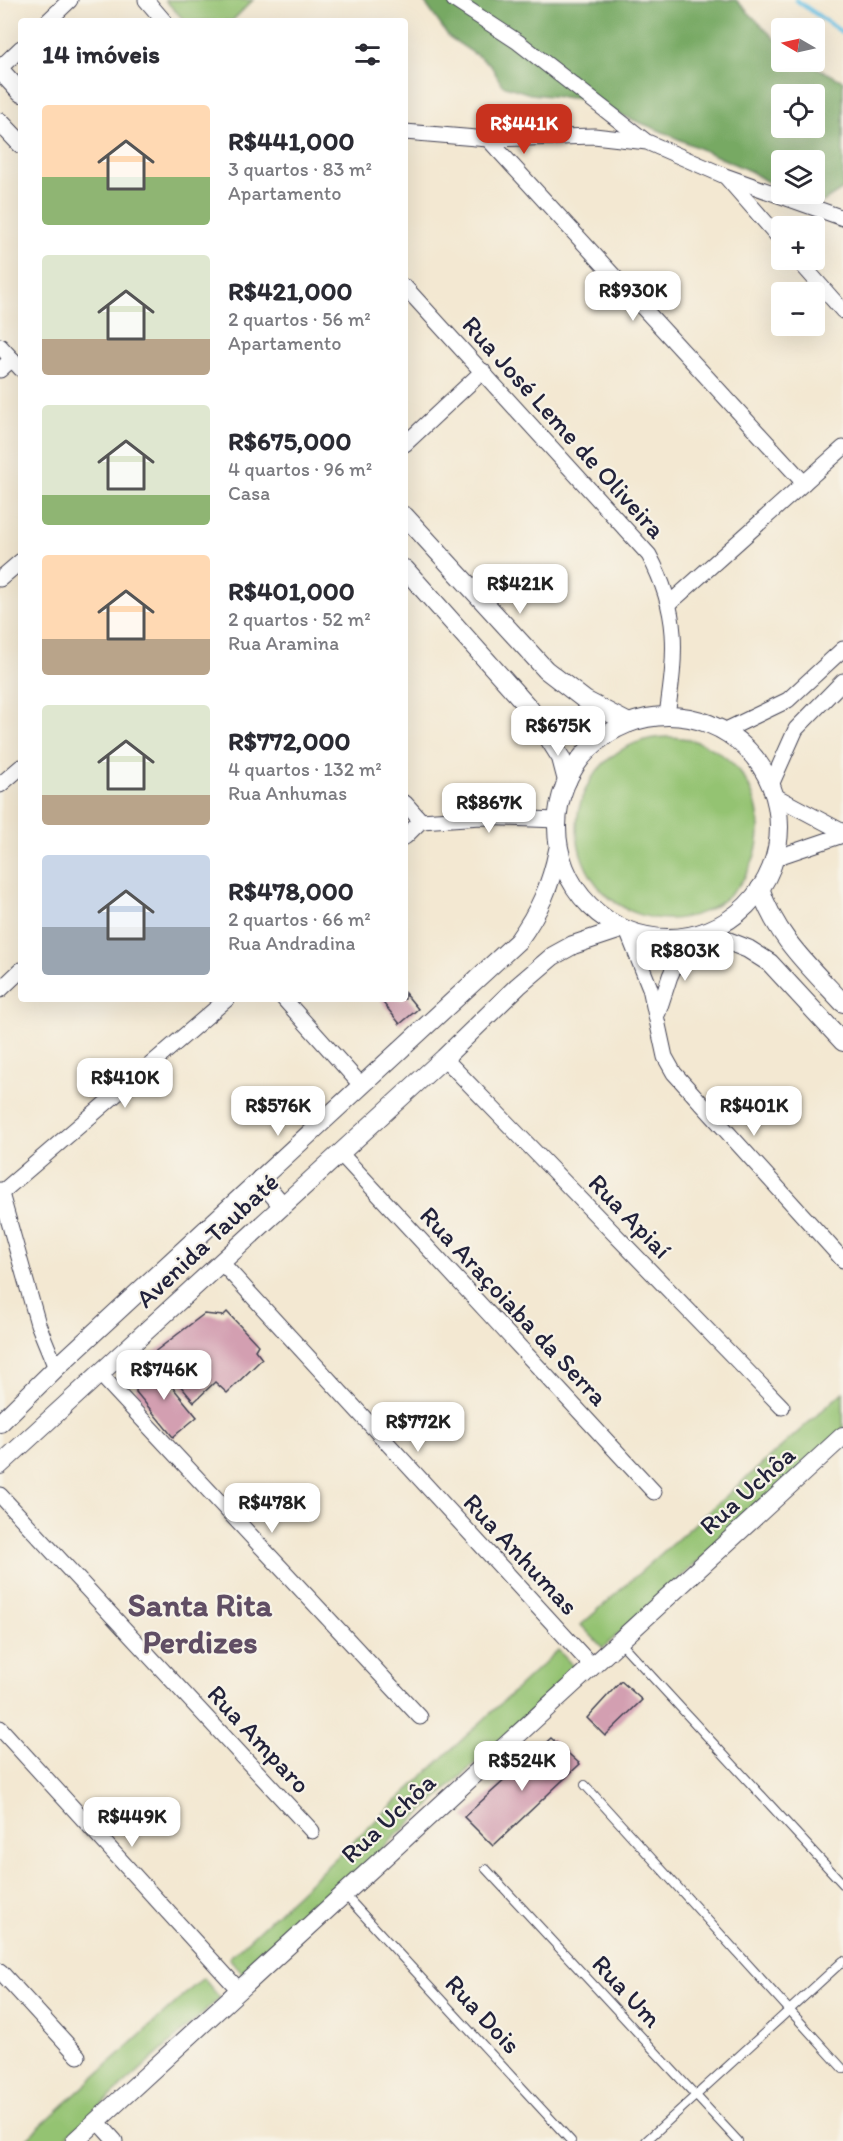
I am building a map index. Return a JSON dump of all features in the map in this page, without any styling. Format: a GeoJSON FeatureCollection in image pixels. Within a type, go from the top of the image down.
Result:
{"type":"FeatureCollection","features":[{"type":"Feature","properties":{"kind":"street"},"geometry":{"type":"LineString","coordinates":[[51,18],[70,0]]}},
{"type":"Feature","properties":{"kind":"street"},"geometry":{"type":"LineString","coordinates":[[146,0],[161,18]]}},
{"type":"Feature","properties":{"kind":"street"},"geometry":{"type":"LineString","coordinates":[[453,0],[518,42],[646,142],[725,176],[843,218]]}},
{"type":"Feature","properties":{"kind":"street"},"geometry":{"type":"LineString","coordinates":[[18,51],[0,69],[18,90]]}},
{"type":"Feature","properties":{"kind":"street"},"geometry":{"type":"LineString","coordinates":[[0,122],[18,141]]}},
{"type":"Feature","properties":{"kind":"street"},"geometry":{"type":"LineString","coordinates":[[408,132],[488,139],[594,136],[646,142]]}},
{"type":"Feature","properties":{"kind":"street"},"geometry":{"type":"LineString","coordinates":[[488,139],[804,483]]}},
{"type":"Feature","properties":{"kind":"street"},"geometry":{"type":"LineString","coordinates":[[725,176],[771,228]]}},
{"type":"Feature","properties":{"kind":"street"},"geometry":{"type":"LineString","coordinates":[[807,270],[843,310]]}},
{"type":"Feature","properties":{"kind":"street","name":"Rua José Leme de Oliveira"},"geometry":{"type":"LineString","coordinates":[[408,290],[636,538],[663,582],[670,603],[674,666],[666,715]]}},
{"type":"Feature","properties":{"kind":"street"},"geometry":{"type":"LineString","coordinates":[[0,346],[16,364],[0,370]]}},
{"type":"Feature","properties":{"kind":"street"},"geometry":{"type":"LineString","coordinates":[[408,441],[483,371]]}},
{"type":"Feature","properties":{"kind":"street"},"geometry":{"type":"LineString","coordinates":[[670,603],[843,447]]}},
{"type":"Feature","properties":{"kind":"street"},"geometry":{"type":"LineString","coordinates":[[408,519],[546,670],[585,700],[629,723]]}},
{"type":"Feature","properties":{"kind":"street"},"geometry":{"type":"LineString","coordinates":[[0,579],[18,564]]}},
{"type":"Feature","properties":{"kind":"street"},"geometry":{"type":"LineString","coordinates":[[408,572],[530,709],[561,758],[567,781]]}},
{"type":"Feature","properties":{"kind":"street"},"geometry":{"type":"LineString","coordinates":[[724,731],[788,700],[843,650]]}},
{"type":"Feature","properties":{"kind":"street"},"geometry":{"type":"LineString","coordinates":[[774,791],[796,729],[843,681]]}},
{"type":"Feature","properties":{"kind":"street"},"geometry":{"type":"LineString","coordinates":[[666,715],[694,718],[724,731],[758,761],[774,791],[779,825],[775,858],[760,888],[738,914],[697,935],[660,939],[624,931],[588,906],[569,880],[558,850],[556,820],[567,781],[573,768],[589,747],[612,730],[629,723],[666,715]]}},
{"type":"Feature","properties":{"kind":"street"},"geometry":{"type":"LineString","coordinates":[[0,786],[18,769]]}},
{"type":"Feature","properties":{"kind":"street"},"geometry":{"type":"LineString","coordinates":[[774,791],[843,834]]}},
{"type":"Feature","properties":{"kind":"street"},"geometry":{"type":"LineString","coordinates":[[408,806],[421,821]]}},
{"type":"Feature","properties":{"kind":"street"},"geometry":{"type":"LineString","coordinates":[[408,834],[421,821],[481,818],[556,820]]}},
{"type":"Feature","properties":{"kind":"street"},"geometry":{"type":"LineString","coordinates":[[775,858],[843,834]]}},
{"type":"Feature","properties":{"kind":"street","name":"Avenida Taubaté"},"geometry":{"type":"LineString","coordinates":[[0,1423],[56,1368],[518,941],[535,918],[545,897],[558,850]]}},
{"type":"Feature","properties":{"kind":"street"},"geometry":{"type":"LineString","coordinates":[[760,888],[766,908],[782,937],[843,1002]]}},
{"type":"Feature","properties":{"kind":"street"},"geometry":{"type":"LineString","coordinates":[[624,931],[650,988],[665,1058],[674,1073],[843,1260]]}},
{"type":"Feature","properties":{"kind":"street","name":"Avenida Taubaté"},"geometry":{"type":"LineString","coordinates":[[0,1465],[553,956],[573,945],[624,931]]}},
{"type":"Feature","properties":{"kind":"street"},"geometry":{"type":"LineString","coordinates":[[657,1016],[670,976],[697,935]]}},
{"type":"Feature","properties":{"kind":"street"},"geometry":{"type":"LineString","coordinates":[[697,935],[748,949],[770,963],[843,1042]]}},
{"type":"Feature","properties":{"kind":"street"},"geometry":{"type":"LineString","coordinates":[[0,990],[18,973]]}},
{"type":"Feature","properties":{"kind":"street"},"geometry":{"type":"LineString","coordinates":[[56,1368],[38,1324],[0,1191],[223,1002]]}},
{"type":"Feature","properties":{"kind":"street"},"geometry":{"type":"LineString","coordinates":[[287,1002],[361,1085]]}},
{"type":"Feature","properties":{"kind":"street","name":"Rua Apiaí"},"geometry":{"type":"LineString","coordinates":[[444,1058],[782,1407]]}},
{"type":"Feature","properties":{"kind":"street","name":"Rua Araçoiaba da Serra"},"geometry":{"type":"LineString","coordinates":[[340,1153],[654,1492]]}},
{"type":"Feature","properties":{"kind":"street"},"geometry":{"type":"LineString","coordinates":[[260,1179],[282,1205]]}},
{"type":"Feature","properties":{"kind":"street","name":"Rua Anhumas"},"geometry":{"type":"LineString","coordinates":[[221,1262],[592,1666]]}},
{"type":"Feature","properties":{"kind":"street"},"geometry":{"type":"LineString","coordinates":[[99,1374],[420,1717]]}},
{"type":"Feature","properties":{"kind":"street","name":"Rua Uchôa"},"geometry":{"type":"LineString","coordinates":[[75,2141],[843,1436]]}},
{"type":"Feature","properties":{"kind":"street","name":"Rua Amparo"},"geometry":{"type":"LineString","coordinates":[[0,1495],[312,1831]]}},
{"type":"Feature","properties":{"kind":"street"},"geometry":{"type":"LineString","coordinates":[[0,1728],[239,1990]]}},
{"type":"Feature","properties":{"kind":"street"},"geometry":{"type":"LineString","coordinates":[[0,1971],[78,2056]]}},
{"type":"Feature","properties":{"kind":"street"},"geometry":{"type":"LineString","coordinates":[[97,2121],[115,2141]]}},
{"type":"Feature","properties":{"kind":"lane"},"geometry":{"type":"LineString","coordinates":[[619,1641],[843,1884]]}},
{"type":"Feature","properties":{"kind":"lane"},"geometry":{"type":"LineString","coordinates":[[585,1785],[843,2069]]}},
{"type":"Feature","properties":{"kind":"lane","name":"Rua Um"},"geometry":{"type":"LineString","coordinates":[[486,1869],[738,2141]]}},
{"type":"Feature","properties":{"kind":"lane","name":"Rua Dois"},"geometry":{"type":"LineString","coordinates":[[344,1894],[571,2141]]}},
{"type":"Feature","properties":{"kind":"lane"},"geometry":{"type":"LineString","coordinates":[[646,2141],[843,1961]]}},
{"type":"Feature","properties":{"kind":"green space"},"geometry":{"type":"Polygon","coordinates":[[[165,0],[253,0],[235,18],[182,18],[165,0]]]}},
{"type":"Feature","properties":{"kind":"green space"},"geometry":{"type":"Polygon","coordinates":[[[423,0],[736,0],[771,35],[771,72],[825,72],[843,81],[843,189],[825,201],[825,150],[771,150],[771,184],[752,172],[656,129],[581,99],[530,94],[502,85],[490,64],[449,37],[423,0]]]}},
{"type":"Feature","properties":{"kind":"green space"},"geometry":{"type":"Polygon","coordinates":[[[668,737],[703,744],[719,752],[732,764],[744,777],[752,793],[759,828],[752,863],[744,879],[732,892],[719,904],[703,912],[668,919],[633,912],[617,904],[604,892],[592,879],[584,863],[577,828],[584,793],[592,777],[604,764],[617,752],[633,744],[668,737]]]}},
{"type":"Feature","properties":{"kind":"green space"},"geometry":{"type":"Polygon","coordinates":[[[843,1392],[843,1429],[603,1648],[581,1625],[843,1392]]]}},
{"type":"Feature","properties":{"kind":"green space"},"geometry":{"type":"Polygon","coordinates":[[[558,1650],[577,1670],[244,1975],[229,1958],[558,1650]]]}},
{"type":"Feature","properties":{"kind":"green space"},"geometry":{"type":"Polygon","coordinates":[[[203,1978],[220,1998],[61,2141],[24,2141],[203,1978]]]}},
{"type":"Feature","properties":{"kind":"building"},"geometry":{"type":"Polygon","coordinates":[[[408,997],[418,1009],[400,1024],[382,1002],[408,1002],[408,997]]]}},
{"type":"Feature","properties":{"kind":"building"},"geometry":{"type":"Polygon","coordinates":[[[227,1312],[258,1345],[255,1350],[262,1359],[227,1393],[215,1382],[194,1402],[153,1353],[204,1314],[223,1316],[227,1312]]]}},
{"type":"Feature","properties":{"kind":"building"},"geometry":{"type":"Polygon","coordinates":[[[150,1368],[160,1372],[197,1417],[173,1437],[136,1392],[137,1380],[144,1369],[150,1368]]]}},
{"type":"Feature","properties":{"kind":"building"},"geometry":{"type":"Polygon","coordinates":[[[621,1681],[642,1700],[605,1736],[587,1718],[621,1681]]]}},
{"type":"Feature","properties":{"kind":"building"},"geometry":{"type":"Polygon","coordinates":[[[551,1738],[580,1764],[493,1846],[464,1817],[551,1738]]]}},
{"type":"Feature","properties":{"kind":"waterway"},"geometry":{"type":"LineString","coordinates":[[796,0],[843,33]]}},
{"type":"Feature","properties":{"kind":"district","name":"Santa Rita Perdizes"},"geometry":{"type":"Point","coordinates":[200,1624]}}]}
